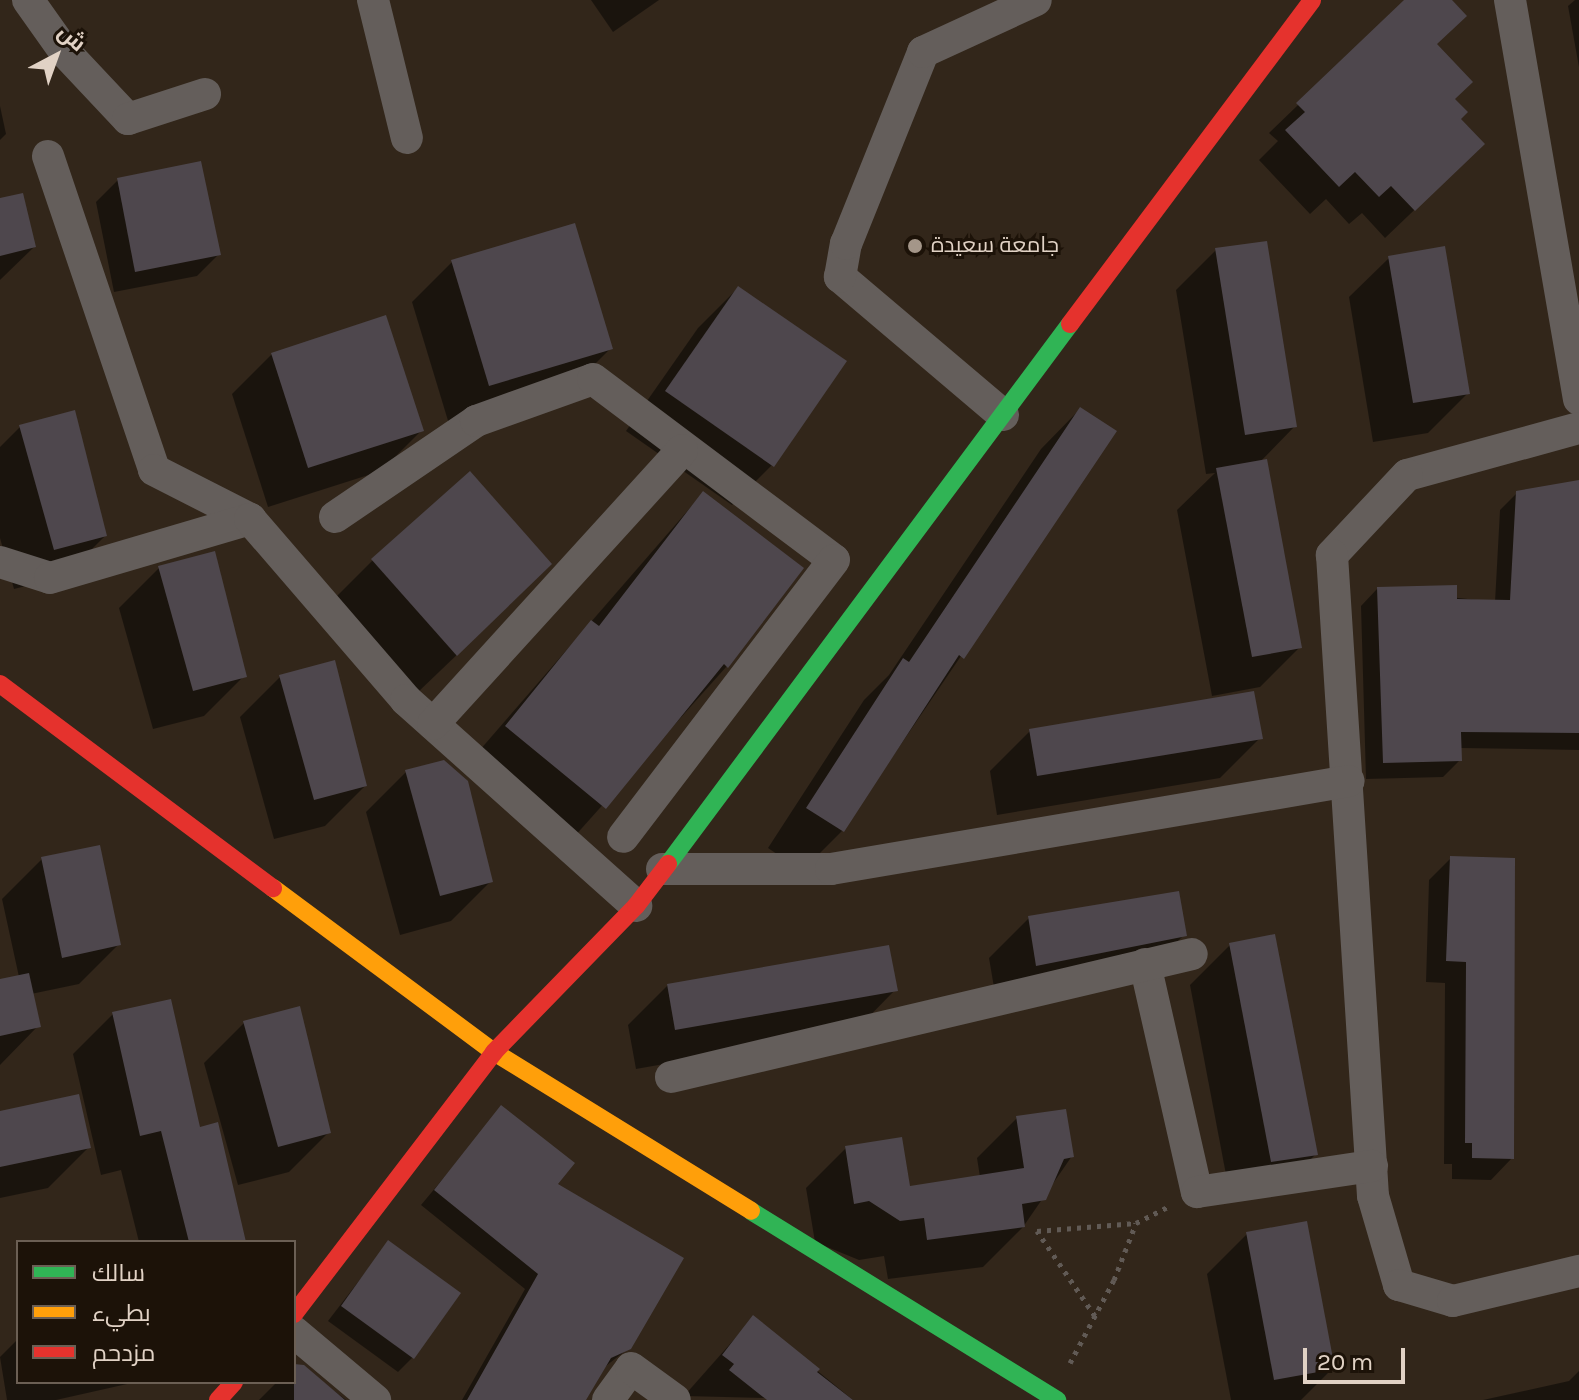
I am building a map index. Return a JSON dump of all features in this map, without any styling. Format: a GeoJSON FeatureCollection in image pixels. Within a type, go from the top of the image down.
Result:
{"type":"FeatureCollection","features":[{"type":"Feature","properties":{"kind":"street"},"geometry":{"type":"LineString","coordinates":[[28,0],[65,52],[128,119],[205,94]]}},
{"type":"Feature","properties":{"kind":"street"},"geometry":{"type":"LineString","coordinates":[[373,0],[407,138]]}},
{"type":"Feature","properties":{"kind":"street"},"geometry":{"type":"LineString","coordinates":[[1003,415],[840,277],[846,244],[923,52],[1036,0]]}},
{"type":"Feature","properties":{"kind":"street"},"geometry":{"type":"LineString","coordinates":[[296,1311],[494,1052],[636,906],[1312,0]]}},
{"type":"Feature","properties":{"kind":"street"},"geometry":{"type":"LineString","coordinates":[[1510,0],[1579,399]]}},
{"type":"Feature","properties":{"kind":"street"},"geometry":{"type":"LineString","coordinates":[[48,156],[154,470],[250,519],[406,700],[636,906]]}},
{"type":"Feature","properties":{"kind":"street"},"geometry":{"type":"LineString","coordinates":[[335,517],[476,421],[593,379],[682,450],[834,560],[623,837]]}},
{"type":"Feature","properties":{"kind":"street"},"geometry":{"type":"LineString","coordinates":[[1579,428],[1407,475],[1332,555],[1349,781],[1373,1196],[1399,1285],[1453,1301],[1579,1271]]}},
{"type":"Feature","properties":{"kind":"street"},"geometry":{"type":"LineString","coordinates":[[433,724],[682,450]]}},
{"type":"Feature","properties":{"kind":"street"},"geometry":{"type":"LineString","coordinates":[[0,562],[50,578],[250,519]]}},
{"type":"Feature","properties":{"kind":"street"},"geometry":{"type":"LineString","coordinates":[[3,693],[494,1052],[1057,1400]]}},
{"type":"Feature","properties":{"kind":"street"},"geometry":{"type":"LineString","coordinates":[[662,869],[831,869],[1349,781]]}},
{"type":"Feature","properties":{"kind":"street"},"geometry":{"type":"LineString","coordinates":[[671,1077],[1192,954]]}},
{"type":"Feature","properties":{"kind":"street"},"geometry":{"type":"LineString","coordinates":[[1145,964],[1197,1192],[1372,1166]]}},
{"type":"Feature","properties":{"kind":"street"},"geometry":{"type":"LineString","coordinates":[[296,1334],[375,1400]]}},
{"type":"Feature","properties":{"kind":"street"},"geometry":{"type":"LineString","coordinates":[[608,1400],[631,1368],[675,1400]]}},
{"type":"Feature","properties":{"kind":"street"},"geometry":{"type":"LineString","coordinates":[[218,1400],[232,1384]]}},
{"type":"Feature","properties":{"kind":"path"},"geometry":{"type":"LineString","coordinates":[[1095,1316],[1037,1231],[1136,1223],[1197,1192]]}},
{"type":"Feature","properties":{"kind":"path"},"geometry":{"type":"LineString","coordinates":[[1069,1363],[1095,1316],[1136,1223]]}},
{"type":"Feature","properties":{"kind":"building"},"geometry":{"type":"Polygon","coordinates":[[[1404,0],[1452,0],[1467,16],[1437,44],[1473,82],[1455,99],[1468,112],[1461,119],[1485,144],[1415,211],[1391,186],[1379,197],[1355,172],[1339,187],[1285,130],[1305,112],[1296,103],[1404,0]]]}},
{"type":"Feature","properties":{"kind":"building"},"geometry":{"type":"Polygon","coordinates":[[[201,161],[221,255],[135,272],[117,178],[201,161]]]}},
{"type":"Feature","properties":{"kind":"building"},"geometry":{"type":"Polygon","coordinates":[[[23,193],[36,247],[0,256],[0,198],[23,193]]]}},
{"type":"Feature","properties":{"kind":"building"},"geometry":{"type":"Polygon","coordinates":[[[575,223],[613,349],[489,386],[451,260],[575,223]]]}},
{"type":"Feature","properties":{"kind":"building"},"geometry":{"type":"Polygon","coordinates":[[[1267,241],[1297,427],[1245,435],[1215,248],[1267,241]]]}},
{"type":"Feature","properties":{"kind":"building"},"geometry":{"type":"Polygon","coordinates":[[[1445,246],[1470,394],[1413,403],[1388,256],[1445,246]]]}},
{"type":"Feature","properties":{"kind":"building"},"geometry":{"type":"Polygon","coordinates":[[[738,286],[847,361],[774,467],[665,391],[738,286]]]}},
{"type":"Feature","properties":{"kind":"building"},"geometry":{"type":"Polygon","coordinates":[[[386,315],[424,431],[308,468],[271,353],[386,315]]]}},
{"type":"Feature","properties":{"kind":"building"},"geometry":{"type":"Polygon","coordinates":[[[1080,407],[1117,431],[964,659],[959,655],[844,832],[806,808],[903,658],[909,662],[1080,407]]]}},
{"type":"Feature","properties":{"kind":"building"},"geometry":{"type":"Polygon","coordinates":[[[75,410],[107,536],[54,550],[19,425],[75,410]]]}},
{"type":"Feature","properties":{"kind":"building"},"geometry":{"type":"Polygon","coordinates":[[[1267,459],[1302,648],[1252,657],[1216,468],[1267,459]]]}},
{"type":"Feature","properties":{"kind":"building"},"geometry":{"type":"Polygon","coordinates":[[[470,471],[552,564],[457,656],[371,559],[470,471]]]}},
{"type":"Feature","properties":{"kind":"building"},"geometry":{"type":"Polygon","coordinates":[[[1579,480],[1579,733],[1461,732],[1462,761],[1383,763],[1377,587],[1457,585],[1457,599],[1510,600],[1516,491],[1579,480]]]}},
{"type":"Feature","properties":{"kind":"building"},"geometry":{"type":"Polygon","coordinates":[[[703,491],[804,568],[728,668],[724,664],[606,809],[505,726],[591,620],[599,626],[703,491]]]}},
{"type":"Feature","properties":{"kind":"building"},"geometry":{"type":"Polygon","coordinates":[[[215,551],[247,677],[193,691],[158,566],[215,551]]]}},
{"type":"Feature","properties":{"kind":"building"},"geometry":{"type":"Polygon","coordinates":[[[335,660],[367,786],[314,800],[279,675],[335,660]]]}},
{"type":"Feature","properties":{"kind":"building"},"geometry":{"type":"Polygon","coordinates":[[[1254,691],[1263,739],[1037,776],[1029,729],[1254,691]]]}},
{"type":"Feature","properties":{"kind":"building"},"geometry":{"type":"Polygon","coordinates":[[[444,760],[468,781],[493,882],[440,896],[405,770],[444,760]]]}},
{"type":"Feature","properties":{"kind":"building"},"geometry":{"type":"Polygon","coordinates":[[[100,845],[121,945],[62,958],[41,857],[100,845]]]}},
{"type":"Feature","properties":{"kind":"building"},"geometry":{"type":"Polygon","coordinates":[[[1450,856],[1515,858],[1514,1159],[1472,1158],[1472,1143],[1465,1143],[1466,962],[1446,961],[1450,856]]]}},
{"type":"Feature","properties":{"kind":"building"},"geometry":{"type":"Polygon","coordinates":[[[1179,891],[1187,936],[1036,966],[1028,916],[1179,891]]]}},
{"type":"Feature","properties":{"kind":"building"},"geometry":{"type":"Polygon","coordinates":[[[1275,934],[1318,1155],[1271,1162],[1229,943],[1275,934]]]}},
{"type":"Feature","properties":{"kind":"building"},"geometry":{"type":"Polygon","coordinates":[[[889,945],[898,991],[675,1030],[667,984],[889,945]]]}},
{"type":"Feature","properties":{"kind":"building"},"geometry":{"type":"Polygon","coordinates":[[[29,973],[41,1027],[0,1036],[0,979],[29,973]]]}},
{"type":"Feature","properties":{"kind":"building"},"geometry":{"type":"Polygon","coordinates":[[[171,999],[200,1127],[218,1122],[246,1240],[188,1240],[161,1131],[140,1136],[112,1012],[171,999]]]}},
{"type":"Feature","properties":{"kind":"building"},"geometry":{"type":"Polygon","coordinates":[[[300,1006],[331,1133],[278,1147],[243,1021],[300,1006]]]}},
{"type":"Feature","properties":{"kind":"building"},"geometry":{"type":"Polygon","coordinates":[[[79,1094],[91,1148],[0,1167],[0,1111],[79,1094]]]}},
{"type":"Feature","properties":{"kind":"building"},"geometry":{"type":"Polygon","coordinates":[[[501,1105],[575,1163],[558,1184],[684,1258],[631,1349],[611,1358],[586,1400],[467,1400],[538,1274],[434,1190],[501,1105]]]}},
{"type":"Feature","properties":{"kind":"building"},"geometry":{"type":"Polygon","coordinates":[[[1066,1109],[1074,1157],[1064,1159],[1046,1200],[1022,1204],[1025,1227],[927,1240],[924,1218],[900,1221],[869,1201],[854,1204],[845,1146],[902,1137],[910,1186],[1024,1168],[1016,1116],[1066,1109]]]}},
{"type":"Feature","properties":{"kind":"building"},"geometry":{"type":"Polygon","coordinates":[[[1307,1221],[1335,1369],[1274,1380],[1246,1232],[1307,1221]]]}},
{"type":"Feature","properties":{"kind":"building"},"geometry":{"type":"Polygon","coordinates":[[[388,1240],[461,1293],[414,1359],[341,1306],[388,1240]]]}},
{"type":"Feature","properties":{"kind":"building"},"geometry":{"type":"Polygon","coordinates":[[[753,1315],[853,1400],[767,1400],[729,1370],[734,1364],[722,1355],[753,1315]]]}},
{"type":"Feature","properties":{"kind":"building"},"geometry":{"type":"Polygon","coordinates":[[[296,1364],[304,1365],[345,1400],[294,1400],[296,1364]]]}},
{"type":"Feature","properties":{"kind":"traffic: fast"},"geometry":{"type":"LineString","coordinates":[[668,864],[1070,324]]}},
{"type":"Feature","properties":{"kind":"traffic: fast"},"geometry":{"type":"LineString","coordinates":[[751,1211],[1057,1400]]}},
{"type":"Feature","properties":{"kind":"traffic: slow"},"geometry":{"type":"LineString","coordinates":[[273,888],[494,1052],[751,1211]]}},
{"type":"Feature","properties":{"kind":"traffic: jam"},"geometry":{"type":"LineString","coordinates":[[1070,324],[1312,0]]}},
{"type":"Feature","properties":{"kind":"traffic: jam"},"geometry":{"type":"LineString","coordinates":[[0,684],[273,888]]}},
{"type":"Feature","properties":{"kind":"traffic: jam"},"geometry":{"type":"LineString","coordinates":[[296,1311],[494,1052],[636,906],[668,864]]}},
{"type":"Feature","properties":{"kind":"traffic: jam"},"geometry":{"type":"LineString","coordinates":[[218,1400],[232,1384]]}},
{"type":"Feature","properties":{"kind":"place","name":"جامعة سعيدة"},"geometry":{"type":"Point","coordinates":[915,246]}}]}
